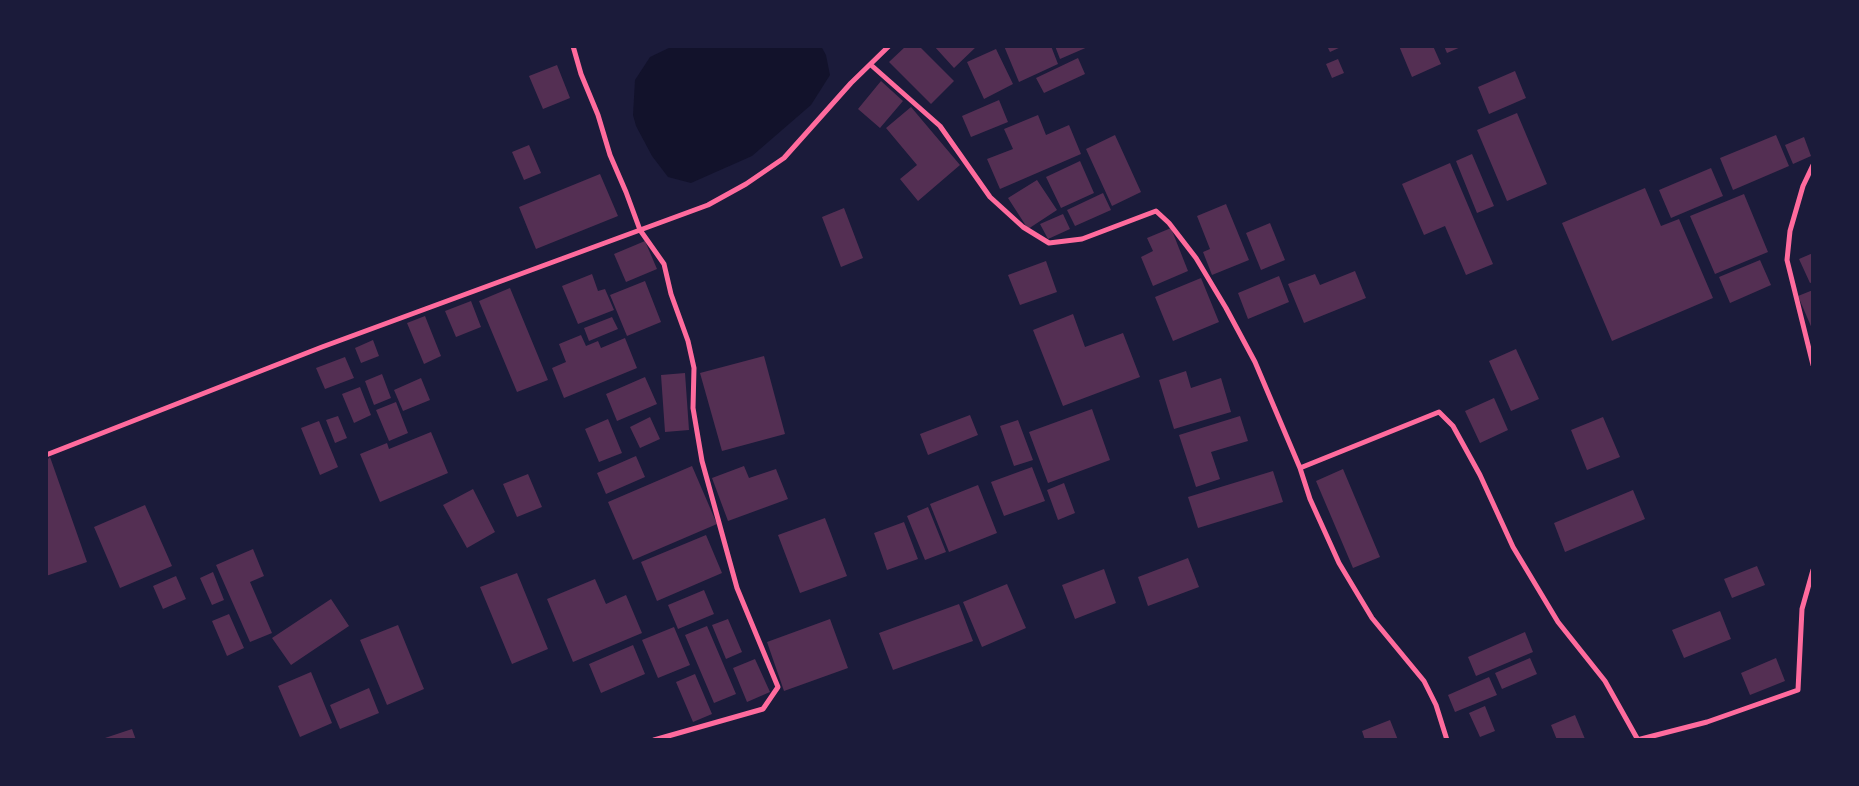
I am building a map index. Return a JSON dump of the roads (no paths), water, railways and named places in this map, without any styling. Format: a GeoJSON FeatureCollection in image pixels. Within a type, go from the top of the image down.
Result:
{"type":"FeatureCollection","features":[{"type":"Feature","properties":{"kind":"street"},"geometry":{"type":"LineString","coordinates":[[573,46],[580,74],[598,115],[610,155],[640,230],[664,264],[671,294],[688,341],[694,368],[693,408],[702,461],[737,588],[778,687],[764,709],[654,740]]}},
{"type":"Feature","properties":{"kind":"street"},"geometry":{"type":"LineString","coordinates":[[46,455],[322,347],[708,205],[746,184],[784,158],[852,83],[889,46]]}},
{"type":"Feature","properties":{"kind":"street"},"geometry":{"type":"LineString","coordinates":[[871,65],[940,126],[990,197],[1023,227],[1049,242],[1082,239],[1156,211],[1169,223],[1196,258],[1255,362],[1300,468],[1310,499],[1339,563],[1372,618],[1424,681],[1436,706],[1447,740]]}},
{"type":"Feature","properties":{"kind":"street"},"geometry":{"type":"LineString","coordinates":[[1813,165],[1803,186],[1790,231],[1787,260],[1813,365]]}},
{"type":"Feature","properties":{"kind":"street"},"geometry":{"type":"LineString","coordinates":[[1300,468],[1439,412],[1453,426],[1480,475],[1513,547],[1558,622],[1605,681],[1638,740],[1707,722],[1798,690],[1802,608],[1813,570]]}}]}
